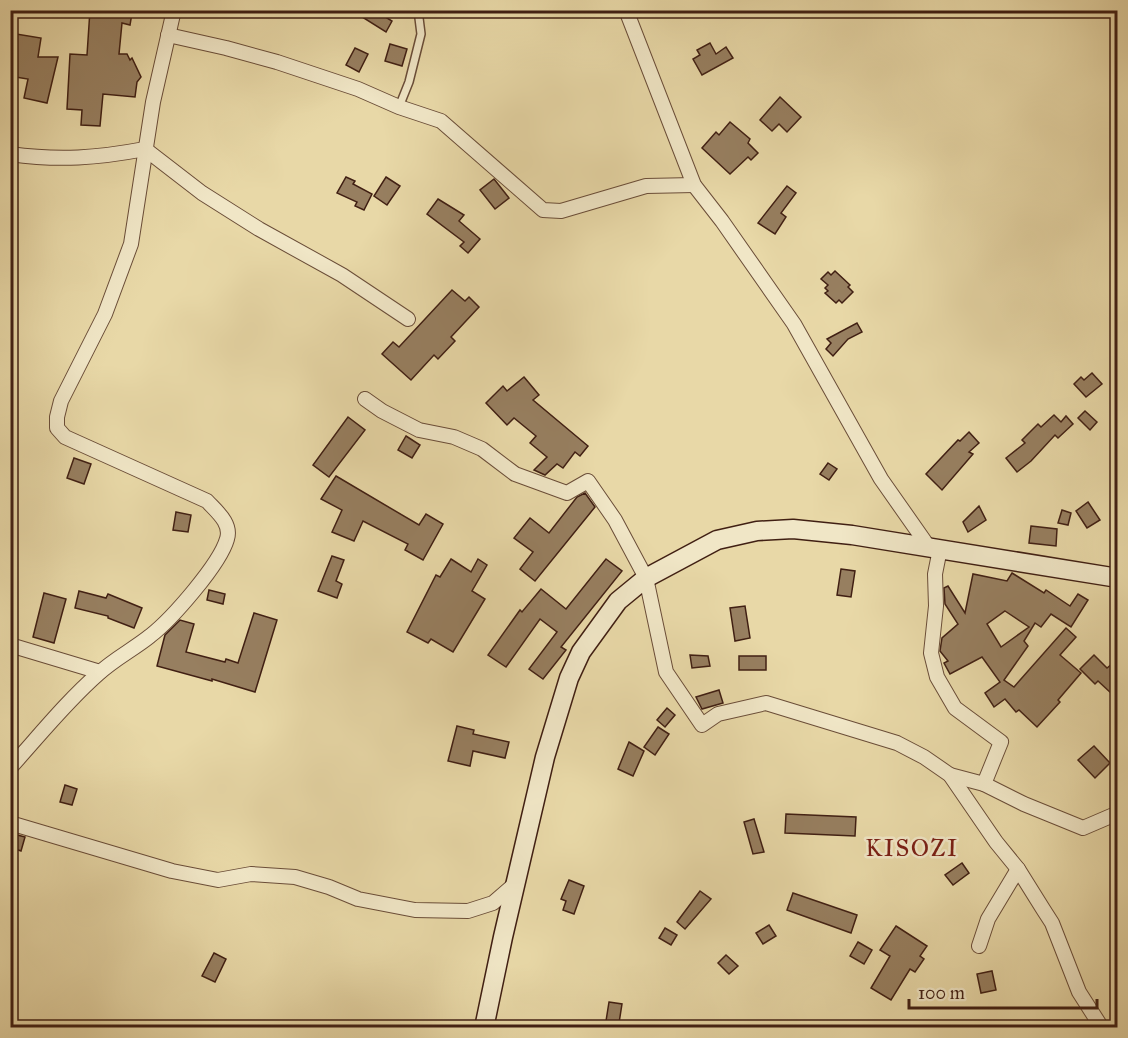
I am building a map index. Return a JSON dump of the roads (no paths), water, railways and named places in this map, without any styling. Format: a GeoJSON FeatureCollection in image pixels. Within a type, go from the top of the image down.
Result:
{"type":"FeatureCollection","features":[{"type":"Feature","properties":{"kind":"street"},"geometry":{"type":"LineString","coordinates":[[10,768],[78,692],[160,626],[200,583],[217,560],[228,538],[228,527],[221,515],[207,501],[65,437],[57,428],[61,401],[105,314],[131,244],[153,102],[174,10]]}},
{"type":"Feature","properties":{"kind":"street"},"geometry":{"type":"LineString","coordinates":[[626,10],[694,185],[794,324],[881,479],[934,548],[936,606],[931,653],[937,677],[955,708],[1001,742],[984,784]]}},
{"type":"Feature","properties":{"kind":"street"},"geometry":{"type":"LineString","coordinates":[[168,35],[278,62],[358,89],[399,107],[441,121],[543,210],[561,211],[646,186],[694,185]]}},
{"type":"Feature","properties":{"kind":"street"},"geometry":{"type":"LineString","coordinates":[[10,154],[58,159],[102,157],[145,149],[202,193],[259,230],[342,275],[408,320]]}},
{"type":"Feature","properties":{"kind":"street"},"geometry":{"type":"LineString","coordinates":[[365,399],[382,411],[419,430],[454,437],[482,449],[515,474],[549,487],[567,493],[588,481],[615,520],[646,578],[666,672],[702,725],[718,714],[766,703],[897,743],[924,757],[950,776],[996,842],[1018,869],[1052,923],[1079,992],[1097,1025]]}},
{"type":"Feature","properties":{"kind":"street"},"geometry":{"type":"LineString","coordinates":[[484,1028],[545,758],[569,678],[581,652],[618,601],[646,578],[717,540],[757,531],[793,529],[934,548],[1118,578]]}},
{"type":"Feature","properties":{"kind":"street"},"geometry":{"type":"LineString","coordinates":[[10,645],[100,672]]}},
{"type":"Feature","properties":{"kind":"street"},"geometry":{"type":"LineString","coordinates":[[950,776],[984,784],[1024,804],[1083,828],[1118,813]]}},
{"type":"Feature","properties":{"kind":"street"},"geometry":{"type":"LineString","coordinates":[[10,823],[172,871],[218,880],[250,874],[295,877],[329,886],[358,899],[415,910],[468,911],[493,903],[515,884]]}},
{"type":"Feature","properties":{"kind":"street"},"geometry":{"type":"LineString","coordinates":[[979,946],[988,919],[1018,869]]}},
{"type":"Feature","properties":{"kind":"lane"},"geometry":{"type":"LineString","coordinates":[[399,107],[409,82],[421,34],[418,10]]}},
{"type":"Feature","properties":{"kind":"district","name":"KISOZI"},"geometry":{"type":"Point","coordinates":[912,848]}}]}
